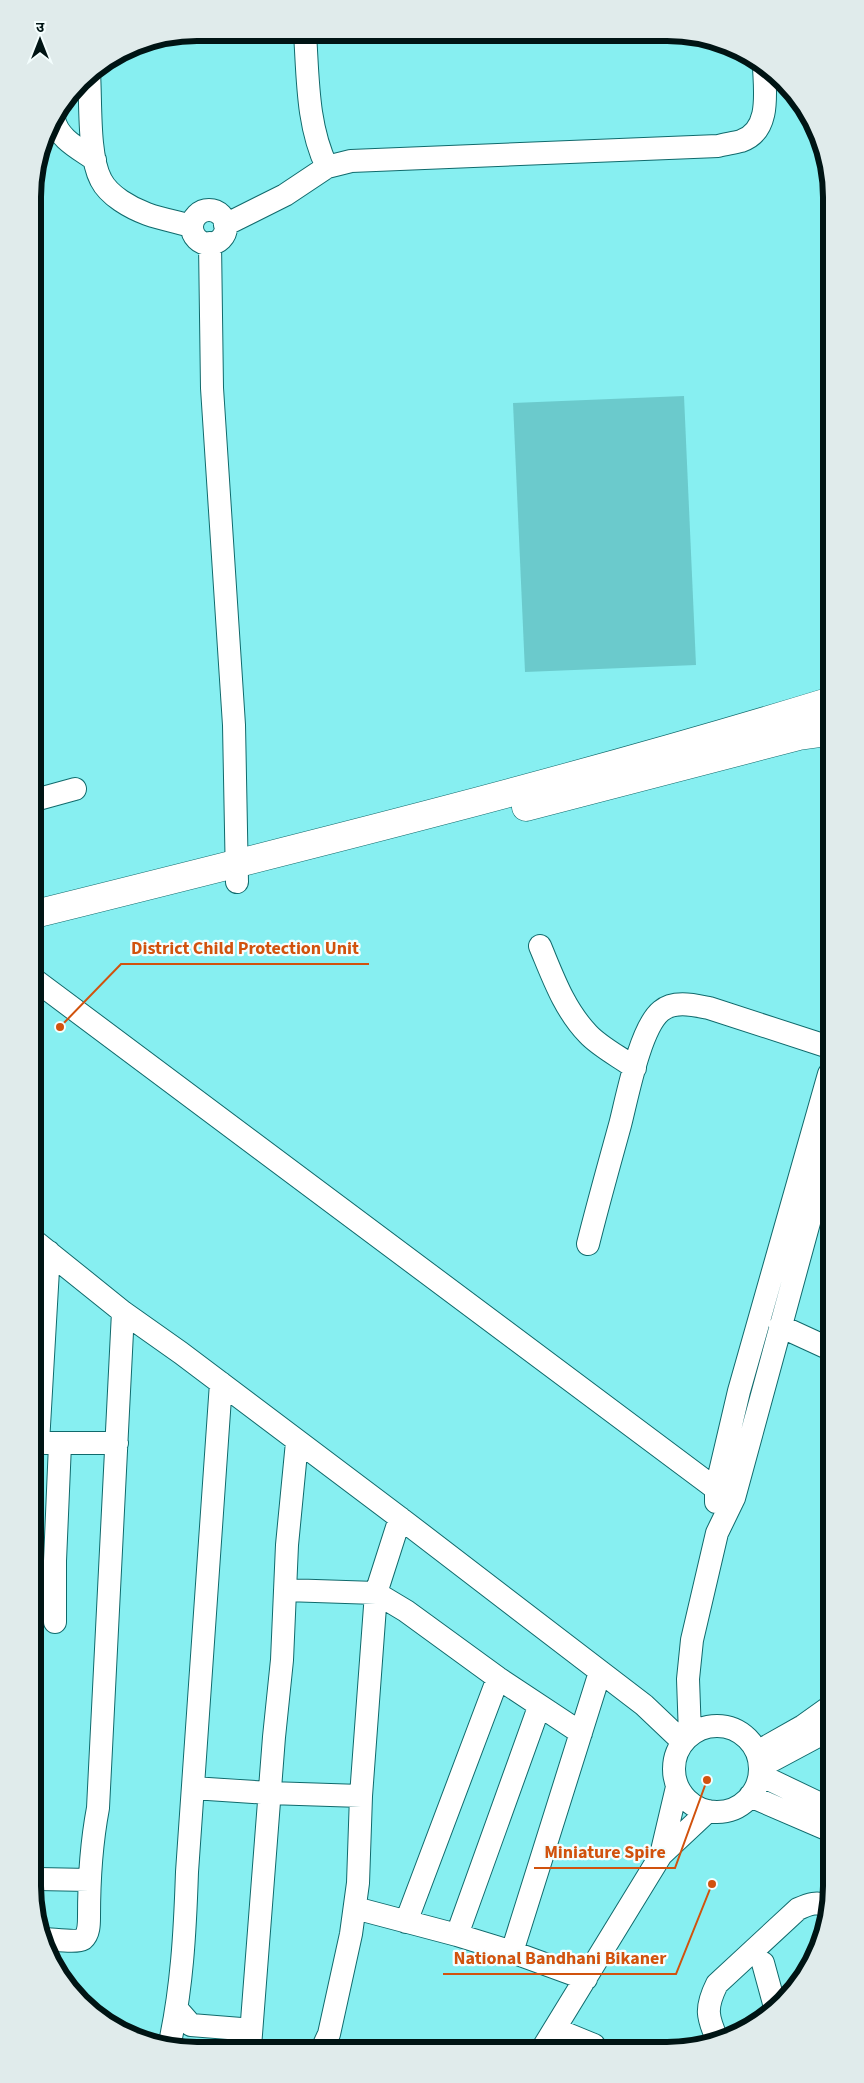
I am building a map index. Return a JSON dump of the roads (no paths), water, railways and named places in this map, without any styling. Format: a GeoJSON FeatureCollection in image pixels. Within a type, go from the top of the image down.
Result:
{"type":"FeatureCollection","features":[{"type":"Feature","properties":{"kind":"main road"},"geometry":{"type":"LineString","coordinates":[[42,930],[542,783],[823,704]]}},
{"type":"Feature","properties":{"kind":"main road"},"geometry":{"type":"LineString","coordinates":[[42,913],[237,873],[799,736],[823,733]]}},
{"type":"Feature","properties":{"kind":"street"},"geometry":{"type":"LineString","coordinates":[[306,42],[309,99],[319,150],[327,167]]}},
{"type":"Feature","properties":{"kind":"street"},"geometry":{"type":"LineString","coordinates":[[225,224],[285,195],[327,167],[350,161],[718,146],[743,140],[758,129],[765,112],[764,76]]}},
{"type":"Feature","properties":{"kind":"street"},"geometry":{"type":"LineString","coordinates":[[90,85],[95,160],[102,182],[113,194],[128,205],[146,214],[192,226]]}},
{"type":"Feature","properties":{"kind":"street"},"geometry":{"type":"LineString","coordinates":[[57,129],[66,140],[95,160]]}},
{"type":"Feature","properties":{"kind":"street"},"geometry":{"type":"LineString","coordinates":[[206,210],[217,212],[224,219],[225,230],[220,239],[205,243],[195,237],[192,226],[196,215],[206,210]]}},
{"type":"Feature","properties":{"kind":"street"},"geometry":{"type":"LineString","coordinates":[[210,243],[212,388],[234,725],[237,873]]}},
{"type":"Feature","properties":{"kind":"street"},"geometry":{"type":"LineString","coordinates":[[42,798],[75,789]]}},
{"type":"Feature","properties":{"kind":"street"},"geometry":{"type":"LineString","coordinates":[[540,946],[559,991],[573,1016],[589,1035],[635,1068]]}},
{"type":"Feature","properties":{"kind":"street"},"geometry":{"type":"LineString","coordinates":[[42,985],[725,1494]]}},
{"type":"Feature","properties":{"kind":"street"},"geometry":{"type":"LineString","coordinates":[[588,1244],[635,1068],[652,1021],[661,1010],[673,1005],[688,1004],[709,1008],[823,1045]]}},
{"type":"Feature","properties":{"kind":"street"},"geometry":{"type":"LineString","coordinates":[[661,1855],[677,1787],[673,1768],[674,1759],[686,1738],[688,1679],[692,1640],[725,1494],[744,1372],[822,1097]]}},
{"type":"Feature","properties":{"kind":"street"},"geometry":{"type":"LineString","coordinates":[[725,1494],[780,1326],[822,1173]]}},
{"type":"Feature","properties":{"kind":"street"},"geometry":{"type":"LineString","coordinates":[[42,1247],[123,1312],[221,1383],[400,1518],[686,1738]]}},
{"type":"Feature","properties":{"kind":"street"},"geometry":{"type":"LineString","coordinates":[[42,1247],[45,1443],[55,1561],[55,1622]]}},
{"type":"Feature","properties":{"kind":"street"},"geometry":{"type":"LineString","coordinates":[[51,1939],[78,1941],[87,1934],[89,1924],[89,1880],[92,1840],[98,1808],[123,1312]]}},
{"type":"Feature","properties":{"kind":"street"},"geometry":{"type":"LineString","coordinates":[[780,1326],[822,1345]]}},
{"type":"Feature","properties":{"kind":"street"},"geometry":{"type":"LineString","coordinates":[[171,2039],[177,2009],[184,1936],[221,1383]]}},
{"type":"Feature","properties":{"kind":"street"},"geometry":{"type":"LineString","coordinates":[[177,2009],[191,2025],[246,2038],[282,1660],[285,1590],[297,1442]]}},
{"type":"Feature","properties":{"kind":"street"},"geometry":{"type":"LineString","coordinates":[[45,1443],[116,1443]]}},
{"type":"Feature","properties":{"kind":"street"},"geometry":{"type":"LineString","coordinates":[[325,2042],[329,2034],[351,1934],[358,1883],[376,1593],[400,1518]]}},
{"type":"Feature","properties":{"kind":"street"},"geometry":{"type":"LineString","coordinates":[[285,1590],[376,1593],[406,1611],[539,1707],[581,1733]]}},
{"type":"Feature","properties":{"kind":"street"},"geometry":{"type":"LineString","coordinates":[[512,1952],[600,1672]]}},
{"type":"Feature","properties":{"kind":"street"},"geometry":{"type":"LineString","coordinates":[[406,1922],[498,1678]]}},
{"type":"Feature","properties":{"kind":"street"},"geometry":{"type":"LineString","coordinates":[[458,1935],[539,1707]]}},
{"type":"Feature","properties":{"kind":"street"},"geometry":{"type":"LineString","coordinates":[[759,1765],[822,1713]]}},
{"type":"Feature","properties":{"kind":"street"},"geometry":{"type":"LineString","coordinates":[[677,1787],[689,1802],[708,1811],[720,1812],[731,1810],[742,1804],[757,1786],[759,1765],[751,1742],[742,1734],[732,1728],[720,1725],[709,1726],[686,1738]]}},
{"type":"Feature","properties":{"kind":"street"},"geometry":{"type":"LineString","coordinates":[[759,1765],[822,1733]]}},
{"type":"Feature","properties":{"kind":"street"},"geometry":{"type":"LineString","coordinates":[[759,1765],[822,1804]]}},
{"type":"Feature","properties":{"kind":"street"},"geometry":{"type":"LineString","coordinates":[[193,1788],[362,1796]]}},
{"type":"Feature","properties":{"kind":"street"},"geometry":{"type":"LineString","coordinates":[[750,1796],[822,1827]]}},
{"type":"Feature","properties":{"kind":"street"},"geometry":{"type":"LineString","coordinates":[[574,2042],[550,2037],[661,1855],[708,1811]]}},
{"type":"Feature","properties":{"kind":"street"},"geometry":{"type":"LineString","coordinates":[[41,1879],[89,1880]]}},
{"type":"Feature","properties":{"kind":"street"},"geometry":{"type":"LineString","coordinates":[[715,2034],[710,2023],[708,2009],[710,1998],[717,1984],[798,1909],[808,1904],[821,1903]]}},
{"type":"Feature","properties":{"kind":"street"},"geometry":{"type":"LineString","coordinates":[[355,1908],[458,1935],[586,1979]]}},
{"type":"Feature","properties":{"kind":"street"},"geometry":{"type":"LineString","coordinates":[[764,1963],[774,1999]]}},
{"type":"Feature","properties":{"kind":"place","name":"District Child Protection Unit"},"geometry":{"type":"Point","coordinates":[60,1027]}},
{"type":"Feature","properties":{"kind":"place","name":"Miniature Spire"},"geometry":{"type":"Point","coordinates":[707,1780]}},
{"type":"Feature","properties":{"kind":"place","name":"National Bandhani Bikaner"},"geometry":{"type":"Point","coordinates":[712,1884]}}]}
